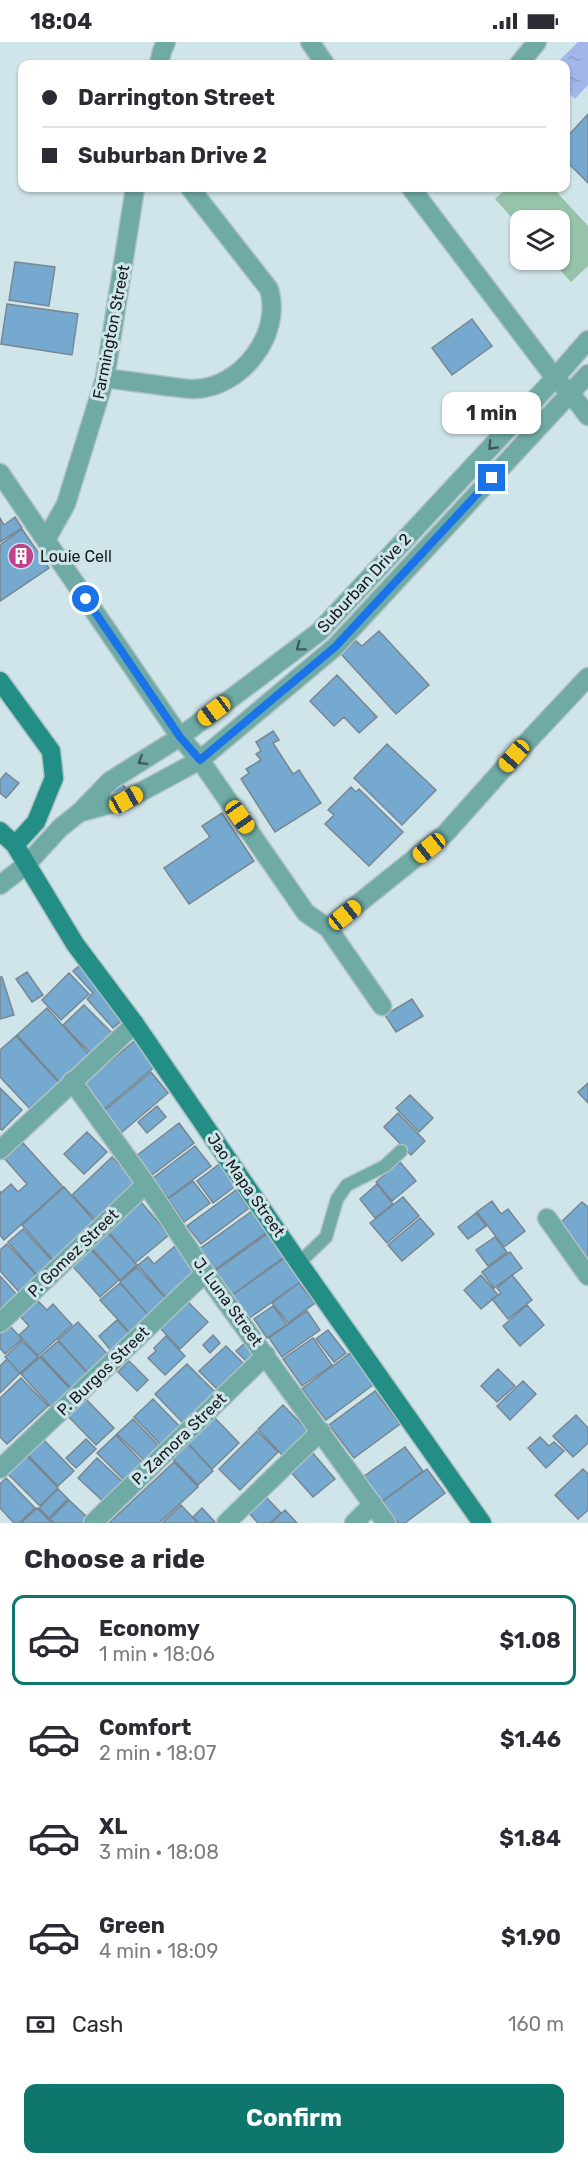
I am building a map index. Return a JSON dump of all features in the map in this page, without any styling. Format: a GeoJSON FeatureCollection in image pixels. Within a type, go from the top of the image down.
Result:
{"type":"FeatureCollection","features":[{"type":"Feature","properties":{"kind":"street"},"geometry":{"type":"LineString","coordinates":[[160,60],[166,42]]}},
{"type":"Feature","properties":{"kind":"street"},"geometry":{"type":"LineString","coordinates":[[310,42],[322,60]]}},
{"type":"Feature","properties":{"kind":"street"},"geometry":{"type":"LineString","coordinates":[[522,60],[537,42]]}},
{"type":"Feature","properties":{"kind":"street","name":"Farmington Street"},"geometry":{"type":"LineString","coordinates":[[46,540],[66,504],[105,378],[134,192]]}},
{"type":"Feature","properties":{"kind":"street"},"geometry":{"type":"LineString","coordinates":[[105,378],[193,389],[218,386],[244,366],[263,345],[272,316],[269,289],[193,192]]}},
{"type":"Feature","properties":{"kind":"street"},"geometry":{"type":"LineString","coordinates":[[417,192],[555,378],[572,394],[588,416]]}},
{"type":"Feature","properties":{"kind":"street","name":"Suburban Drive 2"},"geometry":{"type":"LineString","coordinates":[[0,885],[26,865],[60,828],[80,812],[110,781],[180,737],[320,632],[588,340]]}},
{"type":"Feature","properties":{"kind":"street","name":"Suburban Drive 2"},"geometry":{"type":"LineString","coordinates":[[80,812],[126,800],[200,760],[335,647],[572,394],[588,374]]}},
{"type":"Feature","properties":{"kind":"street"},"geometry":{"type":"LineString","coordinates":[[0,474],[180,737],[200,760],[306,913],[328,928],[382,1006]]}},
{"type":"Feature","properties":{"kind":"street"},"geometry":{"type":"LineString","coordinates":[[328,928],[446,834],[588,677]]}},
{"type":"Feature","properties":{"kind":"street"},"geometry":{"type":"LineString","coordinates":[[0,681],[51,751],[54,778],[36,822],[15,844],[0,831]]}},
{"type":"Feature","properties":{"kind":"street","name":"Jao Mapa Street"},"geometry":{"type":"LineString","coordinates":[[15,844],[75,944],[135,1024],[299,1263],[482,1523]]}},
{"type":"Feature","properties":{"kind":"street"},"geometry":{"type":"LineString","coordinates":[[0,1150],[135,1024]]}},
{"type":"Feature","properties":{"kind":"street","name":"J. Luna Street"},"geometry":{"type":"LineString","coordinates":[[72,1081],[146,1184],[205,1273],[386,1523]]}},
{"type":"Feature","properties":{"kind":"street","name":"P. Gomez Street"},"geometry":{"type":"LineString","coordinates":[[0,1323],[146,1184]]}},
{"type":"Feature","properties":{"kind":"street"},"geometry":{"type":"LineString","coordinates":[[547,1218],[588,1276]]}},
{"type":"Feature","properties":{"kind":"street","name":"P. Burgos Street"},"geometry":{"type":"LineString","coordinates":[[0,1469],[205,1273]]}},
{"type":"Feature","properties":{"kind":"street","name":"P. Zamora Street"},"geometry":{"type":"LineString","coordinates":[[93,1523],[266,1355]]}},
{"type":"Feature","properties":{"kind":"street"},"geometry":{"type":"LineString","coordinates":[[226,1523],[321,1431]]}},
{"type":"Feature","properties":{"kind":"street"},"geometry":{"type":"LineString","coordinates":[[354,1523],[373,1504]]}},
{"type":"Feature","properties":{"kind":"lane"},"geometry":{"type":"LineString","coordinates":[[299,1263],[326,1237],[338,1200],[347,1185],[385,1166],[401,1151]]}},
{"type":"Feature","properties":{"kind":"green space"},"geometry":{"type":"Polygon","coordinates":[[[503,192],[557,192],[588,226],[588,266],[571,282],[560,270],[570,270],[570,210],[510,210],[510,216],[495,199],[503,192]]]}},
{"type":"Feature","properties":{"kind":"water"},"geometry":{"type":"Polygon","coordinates":[[[578,42],[588,42],[588,85],[575,99],[570,94],[570,60],[560,60],[578,42]]]}},
{"type":"Feature","properties":{"kind":"building"},"geometry":{"type":"Polygon","coordinates":[[[588,114],[588,183],[570,165],[570,134],[588,114]]]}},
{"type":"Feature","properties":{"kind":"building"},"geometry":{"type":"Polygon","coordinates":[[[15,262],[55,267],[49,306],[9,300],[15,262]]]}},
{"type":"Feature","properties":{"kind":"building"},"geometry":{"type":"Polygon","coordinates":[[[7,304],[78,314],[72,355],[1,344],[7,304]]]}},
{"type":"Feature","properties":{"kind":"building"},"geometry":{"type":"Polygon","coordinates":[[[472,319],[492,346],[452,375],[432,348],[472,319]]]}},
{"type":"Feature","properties":{"kind":"building"},"geometry":{"type":"Polygon","coordinates":[[[15,517],[22,528],[0,542],[0,518],[4,525],[15,517]]]}},
{"type":"Feature","properties":{"kind":"building","name":"Louie Cell"},"geometry":{"type":"Polygon","coordinates":[[[22,529],[49,568],[0,601],[0,545],[22,529]]]}},
{"type":"Feature","properties":{"kind":"building"},"geometry":{"type":"Polygon","coordinates":[[[379,631],[429,685],[396,714],[341,654],[356,641],[362,646],[379,631]]]}},
{"type":"Feature","properties":{"kind":"building"},"geometry":{"type":"Polygon","coordinates":[[[337,675],[377,717],[359,733],[344,717],[334,726],[310,701],[337,675]]]}},
{"type":"Feature","properties":{"kind":"building"},"geometry":{"type":"Polygon","coordinates":[[[273,731],[279,740],[273,743],[293,774],[299,770],[321,803],[275,832],[241,779],[249,773],[246,769],[261,760],[256,754],[261,751],[256,742],[273,731]]]}},
{"type":"Feature","properties":{"kind":"building"},"geometry":{"type":"Polygon","coordinates":[[[387,744],[436,790],[402,825],[354,778],[387,744]]]}},
{"type":"Feature","properties":{"kind":"building"},"geometry":{"type":"Polygon","coordinates":[[[6,773],[19,783],[6,798],[0,793],[0,780],[6,773]]]}},
{"type":"Feature","properties":{"kind":"building"},"geometry":{"type":"Polygon","coordinates":[[[120,781],[128,791],[119,800],[110,790],[120,781]]]}},
{"type":"Feature","properties":{"kind":"building"},"geometry":{"type":"Polygon","coordinates":[[[351,787],[356,792],[359,789],[403,832],[369,866],[325,824],[334,815],[328,810],[351,787]]]}},
{"type":"Feature","properties":{"kind":"building"},"geometry":{"type":"Polygon","coordinates":[[[222,813],[254,861],[189,904],[164,868],[210,837],[202,826],[222,813]]]}},
{"type":"Feature","properties":{"kind":"building"},"geometry":{"type":"Polygon","coordinates":[[[80,965],[127,1016],[113,1028],[87,999],[93,993],[73,971],[80,965]]]}},
{"type":"Feature","properties":{"kind":"building"},"geometry":{"type":"Polygon","coordinates":[[[27,972],[43,995],[32,1002],[16,979],[27,972]]]}},
{"type":"Feature","properties":{"kind":"building"},"geometry":{"type":"Polygon","coordinates":[[[69,973],[89,994],[61,1020],[42,1000],[69,973]]]}},
{"type":"Feature","properties":{"kind":"building"},"geometry":{"type":"Polygon","coordinates":[[[0,977],[2,977],[14,1015],[0,1019],[0,977]]]}},
{"type":"Feature","properties":{"kind":"building"},"geometry":{"type":"Polygon","coordinates":[[[412,999],[423,1016],[396,1032],[385,1015],[412,999]]]}},
{"type":"Feature","properties":{"kind":"building"},"geometry":{"type":"Polygon","coordinates":[[[84,1005],[113,1034],[92,1055],[63,1025],[84,1005]]]}},
{"type":"Feature","properties":{"kind":"building"},"geometry":{"type":"Polygon","coordinates":[[[47,1008],[91,1057],[61,1084],[17,1035],[47,1008]]]}},
{"type":"Feature","properties":{"kind":"building"},"geometry":{"type":"Polygon","coordinates":[[[16,1036],[61,1085],[32,1111],[0,1077],[0,1050],[16,1036]]]}},
{"type":"Feature","properties":{"kind":"building"},"geometry":{"type":"Polygon","coordinates":[[[137,1039],[158,1064],[103,1110],[81,1085],[137,1039]]]}},
{"type":"Feature","properties":{"kind":"building"},"geometry":{"type":"Polygon","coordinates":[[[151,1072],[168,1093],[121,1133],[103,1112],[151,1072]]]}},
{"type":"Feature","properties":{"kind":"building"},"geometry":{"type":"Polygon","coordinates":[[[588,1083],[588,1103],[578,1092],[588,1083]]]}},
{"type":"Feature","properties":{"kind":"building"},"geometry":{"type":"Polygon","coordinates":[[[0,1088],[22,1110],[2,1130],[0,1129],[0,1088]]]}},
{"type":"Feature","properties":{"kind":"building"},"geometry":{"type":"Polygon","coordinates":[[[410,1095],[433,1118],[419,1132],[396,1108],[410,1095]]]}},
{"type":"Feature","properties":{"kind":"building"},"geometry":{"type":"Polygon","coordinates":[[[157,1106],[166,1117],[147,1133],[138,1122],[157,1106]]]}},
{"type":"Feature","properties":{"kind":"building"},"geometry":{"type":"Polygon","coordinates":[[[398,1113],[425,1141],[411,1155],[384,1127],[398,1113]]]}},
{"type":"Feature","properties":{"kind":"building"},"geometry":{"type":"Polygon","coordinates":[[[179,1123],[194,1143],[152,1175],[136,1156],[179,1123]]]}},
{"type":"Feature","properties":{"kind":"building"},"geometry":{"type":"Polygon","coordinates":[[[87,1132],[107,1152],[84,1174],[64,1154],[87,1132]]]}},
{"type":"Feature","properties":{"kind":"building"},"geometry":{"type":"Polygon","coordinates":[[[23,1143],[63,1187],[4,1240],[0,1235],[0,1191],[1,1193],[11,1184],[18,1192],[27,1184],[5,1159],[23,1143]]]}},
{"type":"Feature","properties":{"kind":"building"},"geometry":{"type":"Polygon","coordinates":[[[195,1146],[211,1166],[168,1198],[153,1178],[195,1146]]]}},
{"type":"Feature","properties":{"kind":"building"},"geometry":{"type":"Polygon","coordinates":[[[112,1157],[135,1181],[95,1219],[72,1195],[112,1157]]]}},
{"type":"Feature","properties":{"kind":"building"},"geometry":{"type":"Polygon","coordinates":[[[222,1162],[238,1184],[213,1203],[197,1181],[222,1162]]]}},
{"type":"Feature","properties":{"kind":"building"},"geometry":{"type":"Polygon","coordinates":[[[400,1162],[416,1181],[392,1201],[376,1182],[400,1162]]]}},
{"type":"Feature","properties":{"kind":"building"},"geometry":{"type":"Polygon","coordinates":[[[193,1181],[210,1203],[184,1222],[168,1199],[193,1181]]]}},
{"type":"Feature","properties":{"kind":"building"},"geometry":{"type":"Polygon","coordinates":[[[377,1184],[393,1204],[375,1218],[360,1199],[377,1184]]]}},
{"type":"Feature","properties":{"kind":"building"},"geometry":{"type":"Polygon","coordinates":[[[64,1187],[97,1224],[55,1262],[22,1225],[64,1187]]]}},
{"type":"Feature","properties":{"kind":"building"},"geometry":{"type":"Polygon","coordinates":[[[236,1190],[249,1208],[201,1244],[187,1226],[236,1190]]]}},
{"type":"Feature","properties":{"kind":"building"},"geometry":{"type":"Polygon","coordinates":[[[403,1197],[419,1216],[387,1243],[370,1223],[403,1197]]]}},
{"type":"Feature","properties":{"kind":"building"},"geometry":{"type":"Polygon","coordinates":[[[492,1201],[501,1214],[508,1209],[525,1231],[504,1247],[477,1212],[492,1201]]]}},
{"type":"Feature","properties":{"kind":"building"},"geometry":{"type":"Polygon","coordinates":[[[141,1202],[169,1235],[135,1263],[107,1230],[141,1202]]]}},
{"type":"Feature","properties":{"kind":"building"},"geometry":{"type":"Polygon","coordinates":[[[582,1202],[588,1207],[588,1259],[557,1226],[582,1202]]]}},
{"type":"Feature","properties":{"kind":"building"},"geometry":{"type":"Polygon","coordinates":[[[252,1211],[267,1232],[213,1271],[198,1250],[252,1211]]]}},
{"type":"Feature","properties":{"kind":"building"},"geometry":{"type":"Polygon","coordinates":[[[476,1213],[486,1226],[468,1239],[458,1227],[476,1213]]]}},
{"type":"Feature","properties":{"kind":"building"},"geometry":{"type":"Polygon","coordinates":[[[420,1218],[434,1234],[402,1261],[388,1245],[420,1218]]]}},
{"type":"Feature","properties":{"kind":"building"},"geometry":{"type":"Polygon","coordinates":[[[23,1229],[54,1263],[39,1277],[8,1242],[23,1229]]]}},
{"type":"Feature","properties":{"kind":"building"},"geometry":{"type":"Polygon","coordinates":[[[106,1231],[137,1265],[120,1280],[89,1245],[106,1231]]]}},
{"type":"Feature","properties":{"kind":"building"},"geometry":{"type":"Polygon","coordinates":[[[267,1234],[284,1257],[232,1295],[215,1271],[267,1234]]]}},
{"type":"Feature","properties":{"kind":"building"},"geometry":{"type":"Polygon","coordinates":[[[495,1237],[507,1252],[488,1266],[476,1250],[495,1237]]]}},
{"type":"Feature","properties":{"kind":"building"},"geometry":{"type":"Polygon","coordinates":[[[7,1244],[38,1277],[20,1293],[0,1271],[0,1250],[7,1244]]]}},
{"type":"Feature","properties":{"kind":"building"},"geometry":{"type":"Polygon","coordinates":[[[175,1246],[200,1274],[169,1301],[138,1265],[148,1257],[154,1264],[175,1246]]]}},
{"type":"Feature","properties":{"kind":"building"},"geometry":{"type":"Polygon","coordinates":[[[89,1247],[119,1280],[100,1297],[70,1263],[89,1247]]]}},
{"type":"Feature","properties":{"kind":"building"},"geometry":{"type":"Polygon","coordinates":[[[510,1252],[522,1268],[494,1288],[482,1272],[510,1252]]]}},
{"type":"Feature","properties":{"kind":"building"},"geometry":{"type":"Polygon","coordinates":[[[286,1257],[303,1280],[248,1319],[231,1296],[286,1257]]]}},
{"type":"Feature","properties":{"kind":"building"},"geometry":{"type":"Polygon","coordinates":[[[137,1267],[168,1301],[150,1317],[120,1282],[137,1267]]]}},
{"type":"Feature","properties":{"kind":"building"},"geometry":{"type":"Polygon","coordinates":[[[481,1275],[498,1295],[481,1309],[464,1290],[481,1275]]]}},
{"type":"Feature","properties":{"kind":"building"},"geometry":{"type":"Polygon","coordinates":[[[512,1275],[532,1300],[508,1319],[492,1299],[501,1293],[497,1288],[512,1275]]]}},
{"type":"Feature","properties":{"kind":"building"},"geometry":{"type":"Polygon","coordinates":[[[0,1276],[17,1295],[0,1310],[0,1276]]]}},
{"type":"Feature","properties":{"kind":"building"},"geometry":{"type":"Polygon","coordinates":[[[120,1283],[150,1317],[131,1334],[100,1300],[120,1283]]]}},
{"type":"Feature","properties":{"kind":"building"},"geometry":{"type":"Polygon","coordinates":[[[299,1283],[315,1303],[288,1323],[272,1303],[299,1283]]]}},
{"type":"Feature","properties":{"kind":"building"},"geometry":{"type":"Polygon","coordinates":[[[37,1300],[47,1310],[53,1304],[72,1325],[38,1356],[19,1335],[29,1326],[20,1316],[37,1300]]]}},
{"type":"Feature","properties":{"kind":"building"},"geometry":{"type":"Polygon","coordinates":[[[187,1301],[208,1322],[180,1349],[159,1327],[187,1301]]]}},
{"type":"Feature","properties":{"kind":"building"},"geometry":{"type":"Polygon","coordinates":[[[527,1305],[544,1325],[520,1346],[503,1326],[527,1305]]]}},
{"type":"Feature","properties":{"kind":"building"},"geometry":{"type":"Polygon","coordinates":[[[273,1306],[287,1325],[267,1338],[254,1319],[273,1306]]]}},
{"type":"Feature","properties":{"kind":"building"},"geometry":{"type":"Polygon","coordinates":[[[307,1311],[320,1330],[282,1357],[269,1338],[307,1311]]]}},
{"type":"Feature","properties":{"kind":"building"},"geometry":{"type":"Polygon","coordinates":[[[117,1320],[131,1335],[112,1352],[99,1336],[117,1320]]]}},
{"type":"Feature","properties":{"kind":"building"},"geometry":{"type":"Polygon","coordinates":[[[6,1322],[22,1339],[5,1354],[0,1348],[0,1328],[6,1322]]]}},
{"type":"Feature","properties":{"kind":"building"},"geometry":{"type":"Polygon","coordinates":[[[78,1322],[109,1356],[89,1374],[58,1340],[78,1322]]]}},
{"type":"Feature","properties":{"kind":"building"},"geometry":{"type":"Polygon","coordinates":[[[328,1330],[346,1353],[334,1362],[316,1339],[328,1330]]]}},
{"type":"Feature","properties":{"kind":"building"},"geometry":{"type":"Polygon","coordinates":[[[213,1335],[220,1343],[210,1353],[203,1345],[213,1335]]]}},
{"type":"Feature","properties":{"kind":"building"},"geometry":{"type":"Polygon","coordinates":[[[166,1336],[185,1356],[165,1375],[148,1358],[166,1336]]]}},
{"type":"Feature","properties":{"kind":"building"},"geometry":{"type":"Polygon","coordinates":[[[313,1338],[332,1365],[302,1386],[283,1359],[313,1338]]]}},
{"type":"Feature","properties":{"kind":"building"},"geometry":{"type":"Polygon","coordinates":[[[22,1341],[38,1357],[20,1373],[5,1357],[22,1341]]]}},
{"type":"Feature","properties":{"kind":"building"},"geometry":{"type":"Polygon","coordinates":[[[58,1341],[88,1374],[72,1389],[41,1356],[58,1341]]]}},
{"type":"Feature","properties":{"kind":"building"},"geometry":{"type":"Polygon","coordinates":[[[245,1343],[257,1356],[249,1364],[236,1351],[245,1343]]]}},
{"type":"Feature","properties":{"kind":"building"},"geometry":{"type":"Polygon","coordinates":[[[226,1346],[243,1363],[217,1389],[199,1371],[226,1346]]]}},
{"type":"Feature","properties":{"kind":"building"},"geometry":{"type":"Polygon","coordinates":[[[350,1353],[374,1384],[326,1420],[302,1389],[350,1353]]]}},
{"type":"Feature","properties":{"kind":"building"},"geometry":{"type":"Polygon","coordinates":[[[40,1357],[71,1390],[51,1407],[21,1374],[40,1357]]]}},
{"type":"Feature","properties":{"kind":"building"},"geometry":{"type":"Polygon","coordinates":[[[7,1359],[20,1373],[0,1393],[0,1366],[7,1359]]]}},
{"type":"Feature","properties":{"kind":"building"},"geometry":{"type":"Polygon","coordinates":[[[129,1361],[148,1380],[137,1391],[118,1372],[129,1361]]]}},
{"type":"Feature","properties":{"kind":"building"},"geometry":{"type":"Polygon","coordinates":[[[187,1364],[217,1394],[185,1425],[155,1394],[187,1364]]]}},
{"type":"Feature","properties":{"kind":"building"},"geometry":{"type":"Polygon","coordinates":[[[498,1369],[515,1386],[497,1402],[481,1386],[498,1369]]]}},
{"type":"Feature","properties":{"kind":"building"},"geometry":{"type":"Polygon","coordinates":[[[21,1378],[48,1406],[7,1444],[0,1437],[0,1398],[21,1378]]]}},
{"type":"Feature","properties":{"kind":"building"},"geometry":{"type":"Polygon","coordinates":[[[523,1381],[536,1394],[510,1420],[497,1406],[523,1381]]]}},
{"type":"Feature","properties":{"kind":"building"},"geometry":{"type":"Polygon","coordinates":[[[375,1391],[400,1424],[354,1458],[329,1425],[375,1391]]]}},
{"type":"Feature","properties":{"kind":"building"},"geometry":{"type":"Polygon","coordinates":[[[84,1397],[114,1428],[96,1445],[66,1414],[84,1397]]]}},
{"type":"Feature","properties":{"kind":"building"},"geometry":{"type":"Polygon","coordinates":[[[153,1399],[183,1430],[164,1448],[134,1417],[153,1399]]]}},
{"type":"Feature","properties":{"kind":"building"},"geometry":{"type":"Polygon","coordinates":[[[283,1405],[309,1432],[283,1456],[258,1429],[283,1405]]]}},
{"type":"Feature","properties":{"kind":"building"},"geometry":{"type":"Polygon","coordinates":[[[212,1415],[239,1443],[212,1469],[185,1440],[212,1415]]]}},
{"type":"Feature","properties":{"kind":"building"},"geometry":{"type":"Polygon","coordinates":[[[576,1415],[588,1428],[588,1443],[573,1457],[553,1436],[576,1415]]]}},
{"type":"Feature","properties":{"kind":"building"},"geometry":{"type":"Polygon","coordinates":[[[133,1419],[163,1450],[148,1464],[117,1434],[133,1419]]]}},
{"type":"Feature","properties":{"kind":"building"},"geometry":{"type":"Polygon","coordinates":[[[257,1431],[278,1452],[240,1490],[219,1469],[257,1431]]]}},
{"type":"Feature","properties":{"kind":"building"},"geometry":{"type":"Polygon","coordinates":[[[116,1435],[146,1466],[128,1484],[97,1453],[116,1435]]]}},
{"type":"Feature","properties":{"kind":"building"},"geometry":{"type":"Polygon","coordinates":[[[540,1437],[549,1446],[554,1442],[564,1451],[546,1468],[528,1448],[540,1437]]]}},
{"type":"Feature","properties":{"kind":"building"},"geometry":{"type":"Polygon","coordinates":[[[42,1438],[74,1471],[58,1486],[26,1453],[42,1438]]]}},
{"type":"Feature","properties":{"kind":"building"},"geometry":{"type":"Polygon","coordinates":[[[86,1439],[96,1449],[76,1468],[66,1458],[86,1439]]]}},
{"type":"Feature","properties":{"kind":"building"},"geometry":{"type":"Polygon","coordinates":[[[188,1444],[213,1471],[198,1485],[172,1458],[188,1444]]]}},
{"type":"Feature","properties":{"kind":"building"},"geometry":{"type":"Polygon","coordinates":[[[405,1447],[423,1471],[382,1501],[363,1477],[405,1447]]]}},
{"type":"Feature","properties":{"kind":"building"},"geometry":{"type":"Polygon","coordinates":[[[311,1451],[335,1479],[313,1497],[289,1470],[311,1451]]]}},
{"type":"Feature","properties":{"kind":"building"},"geometry":{"type":"Polygon","coordinates":[[[25,1454],[58,1488],[40,1506],[6,1472],[25,1454]]]}},
{"type":"Feature","properties":{"kind":"building"},"geometry":{"type":"Polygon","coordinates":[[[97,1458],[126,1485],[107,1505],[78,1478],[97,1458]]]}},
{"type":"Feature","properties":{"kind":"building"},"geometry":{"type":"Polygon","coordinates":[[[174,1462],[198,1487],[159,1523],[109,1523],[174,1462]]]}},
{"type":"Feature","properties":{"kind":"building"},"geometry":{"type":"Polygon","coordinates":[[[427,1469],[445,1493],[405,1523],[398,1523],[382,1502],[427,1469]]]}},
{"type":"Feature","properties":{"kind":"building"},"geometry":{"type":"Polygon","coordinates":[[[583,1469],[588,1474],[588,1510],[578,1519],[555,1495],[583,1469]]]}},
{"type":"Feature","properties":{"kind":"building"},"geometry":{"type":"Polygon","coordinates":[[[6,1478],[35,1508],[19,1523],[14,1523],[0,1508],[0,1484],[6,1478]]]}},
{"type":"Feature","properties":{"kind":"building"},"geometry":{"type":"Polygon","coordinates":[[[58,1489],[68,1499],[49,1518],[39,1508],[58,1489]]]}},
{"type":"Feature","properties":{"kind":"building"},"geometry":{"type":"Polygon","coordinates":[[[265,1496],[281,1513],[270,1523],[258,1523],[248,1512],[265,1496]]]}},
{"type":"Feature","properties":{"kind":"building"},"geometry":{"type":"Polygon","coordinates":[[[69,1500],[90,1520],[86,1523],[54,1523],[50,1519],[69,1500]]]}},
{"type":"Feature","properties":{"kind":"building"},"geometry":{"type":"Polygon","coordinates":[[[181,1505],[198,1523],[162,1523],[181,1505]]]}},
{"type":"Feature","properties":{"kind":"building"},"geometry":{"type":"Polygon","coordinates":[[[37,1508],[52,1523],[21,1523],[37,1508]]]}},
{"type":"Feature","properties":{"kind":"building"},"geometry":{"type":"Polygon","coordinates":[[[202,1508],[214,1523],[199,1523],[193,1517],[202,1508]]]}},
{"type":"Feature","properties":{"kind":"building"},"geometry":{"type":"Polygon","coordinates":[[[285,1510],[297,1523],[271,1523],[285,1510]]]}},
{"type":"Feature","properties":{"kind":"place","name":"Louie Cell"},"geometry":{"type":"Point","coordinates":[21,556]}},
{"type":"Feature","properties":{"kind":"route"},"geometry":{"type":"LineString","coordinates":[[86,599],[180,737],[200,760],[335,647],[492,478]]}}]}
